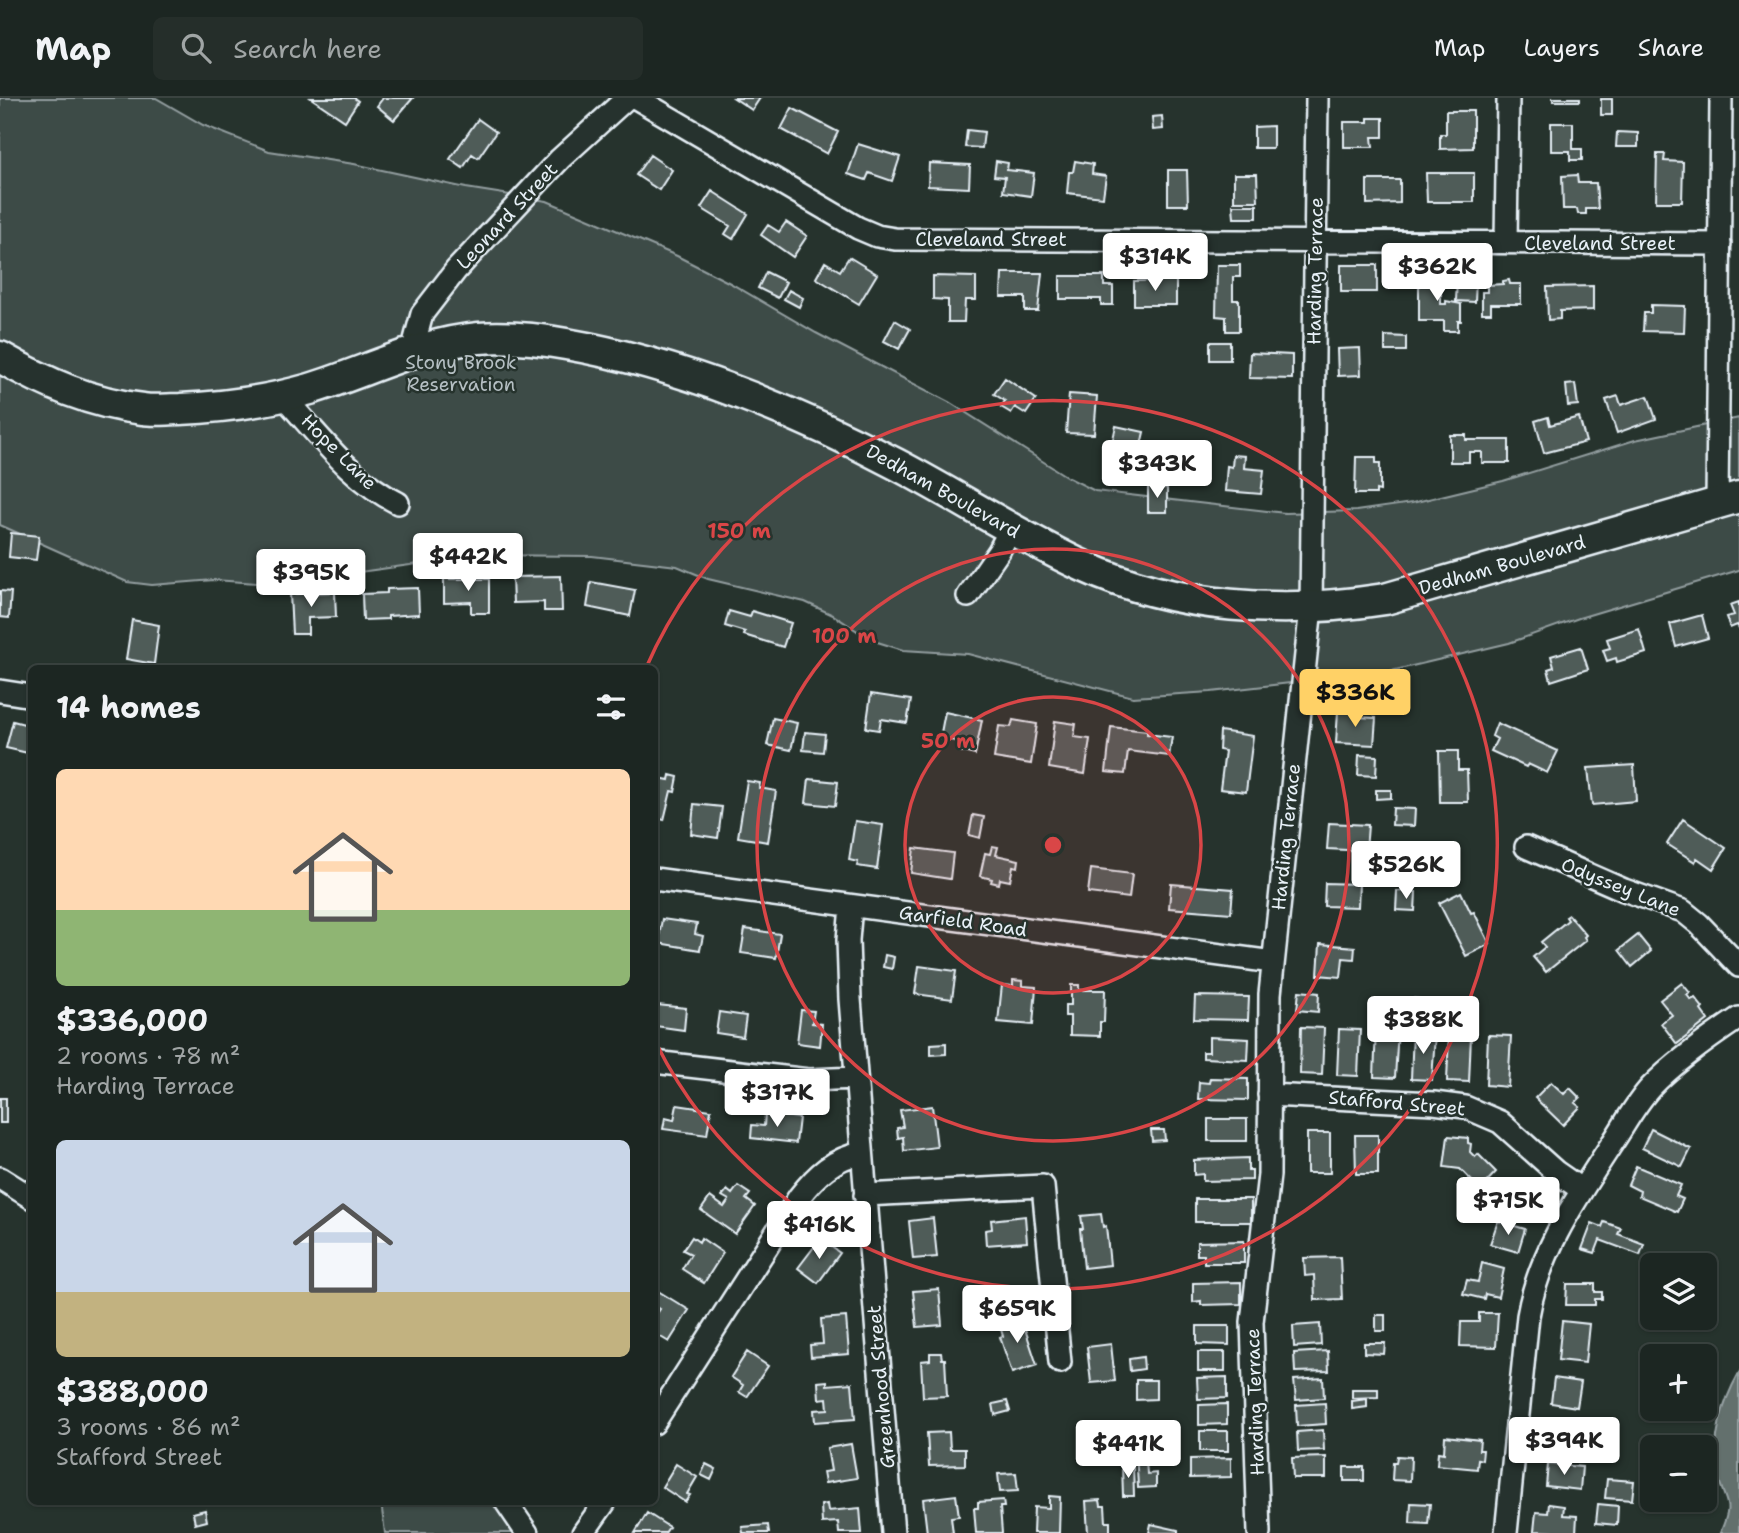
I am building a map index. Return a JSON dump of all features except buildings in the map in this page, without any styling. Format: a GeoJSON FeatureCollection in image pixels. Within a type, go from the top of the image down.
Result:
{"type":"FeatureCollection","features":[{"type":"Feature","properties":{"kind":"main road","name":"Dedham Boulevard"},"geometry":{"type":"LineString","coordinates":[[0,357],[50,384],[79,395],[148,410],[222,406],[284,396],[417,352],[477,338],[563,343],[637,360],[806,420],[899,466],[1086,567],[1168,594],[1233,605],[1311,607],[1359,603],[1408,593],[1728,499]]}},
{"type":"Feature","properties":{"kind":"street","name":"Leonard Street"},"geometry":{"type":"LineString","coordinates":[[417,352],[415,340],[422,314],[456,270],[560,159],[627,98]]}},
{"type":"Feature","properties":{"kind":"street","name":"Cleveland Street"},"geometry":{"type":"LineString","coordinates":[[636,98],[858,228],[877,236],[908,239],[1720,244]]}},
{"type":"Feature","properties":{"kind":"street","name":"Harding Terrace"},"geometry":{"type":"LineString","coordinates":[[1259,1533],[1252,1322],[1269,1175],[1269,1017],[1273,962],[1311,607],[1317,98]]}},
{"type":"Feature","properties":{"kind":"street"},"geometry":{"type":"LineString","coordinates":[[1506,242],[1508,98]]}},
{"type":"Feature","properties":{"kind":"street"},"geometry":{"type":"LineString","coordinates":[[1721,98],[1720,244],[1728,430],[1728,499]]}},
{"type":"Feature","properties":{"kind":"street","name":"Hope Lane"},"geometry":{"type":"LineString","coordinates":[[284,396],[354,473],[375,491],[398,503]]}},
{"type":"Feature","properties":{"kind":"street"},"geometry":{"type":"LineString","coordinates":[[968,596],[999,551],[1011,528]]}},
{"type":"Feature","properties":{"kind":"street"},"geometry":{"type":"LineString","coordinates":[[0,691],[28,695]]}},
{"type":"Feature","properties":{"kind":"street","name":"Odyssey Lane"},"geometry":{"type":"LineString","coordinates":[[1526,848],[1624,890],[1683,911],[1739,966]]}},
{"type":"Feature","properties":{"kind":"street","name":"Garfield Road"},"geometry":{"type":"LineString","coordinates":[[658,880],[1273,962]]}},
{"type":"Feature","properties":{"kind":"street","name":"Greenhood Street"},"geometry":{"type":"LineString","coordinates":[[851,906],[848,968],[893,1533]]}},
{"type":"Feature","properties":{"kind":"street"},"geometry":{"type":"LineString","coordinates":[[1506,1533],[1530,1301],[1545,1258],[1582,1190],[1648,1090],[1739,1018]]}},
{"type":"Feature","properties":{"kind":"street"},"geometry":{"type":"LineString","coordinates":[[658,1062],[809,1080],[856,1078]]}},
{"type":"Feature","properties":{"kind":"street","name":"Stafford Street"},"geometry":{"type":"LineString","coordinates":[[1269,1095],[1434,1102],[1465,1107],[1500,1122],[1556,1172],[1582,1190]]}},
{"type":"Feature","properties":{"kind":"street"},"geometry":{"type":"LineString","coordinates":[[658,1417],[799,1197],[826,1167],[845,1157],[862,1153]]}},
{"type":"Feature","properties":{"kind":"street"},"geometry":{"type":"LineString","coordinates":[[0,1178],[28,1196]]}},
{"type":"Feature","properties":{"kind":"street"},"geometry":{"type":"LineString","coordinates":[[865,1195],[1043,1186],[1060,1362]]}},
{"type":"Feature","properties":{"kind":"street"},"geometry":{"type":"LineString","coordinates":[[508,1505],[527,1533]]}},
{"type":"Feature","properties":{"kind":"street"},"geometry":{"type":"LineString","coordinates":[[583,1533],[603,1505]]}},
{"type":"Feature","properties":{"kind":"green space","name":"Stony Brook Reservation"},"geometry":{"type":"Polygon","coordinates":[[[0,98],[156,98],[203,125],[269,151],[354,164],[466,188],[547,201],[677,256],[730,283],[816,333],[949,402],[1069,478],[1095,491],[1285,513],[1356,511],[1412,503],[1503,481],[1635,440],[1739,418],[1739,570],[1579,618],[1509,643],[1387,672],[1211,692],[1133,697],[968,654],[903,650],[871,640],[833,615],[805,602],[708,579],[677,566],[592,556],[483,555],[272,584],[214,580],[152,585],[127,582],[0,525],[0,98]]]}},
{"type":"Feature","properties":{"kind":"green space"},"geometry":{"type":"Polygon","coordinates":[[[381,1505],[494,1505],[515,1533],[385,1533],[381,1505]]]}},
{"type":"Feature","properties":{"kind":"shaded area"},"geometry":{"type":"Polygon","coordinates":[[[1739,1373],[1739,1533],[1720,1533],[1728,1508],[1717,1468],[1717,1436],[1728,1397],[1739,1373]]]}}]}
